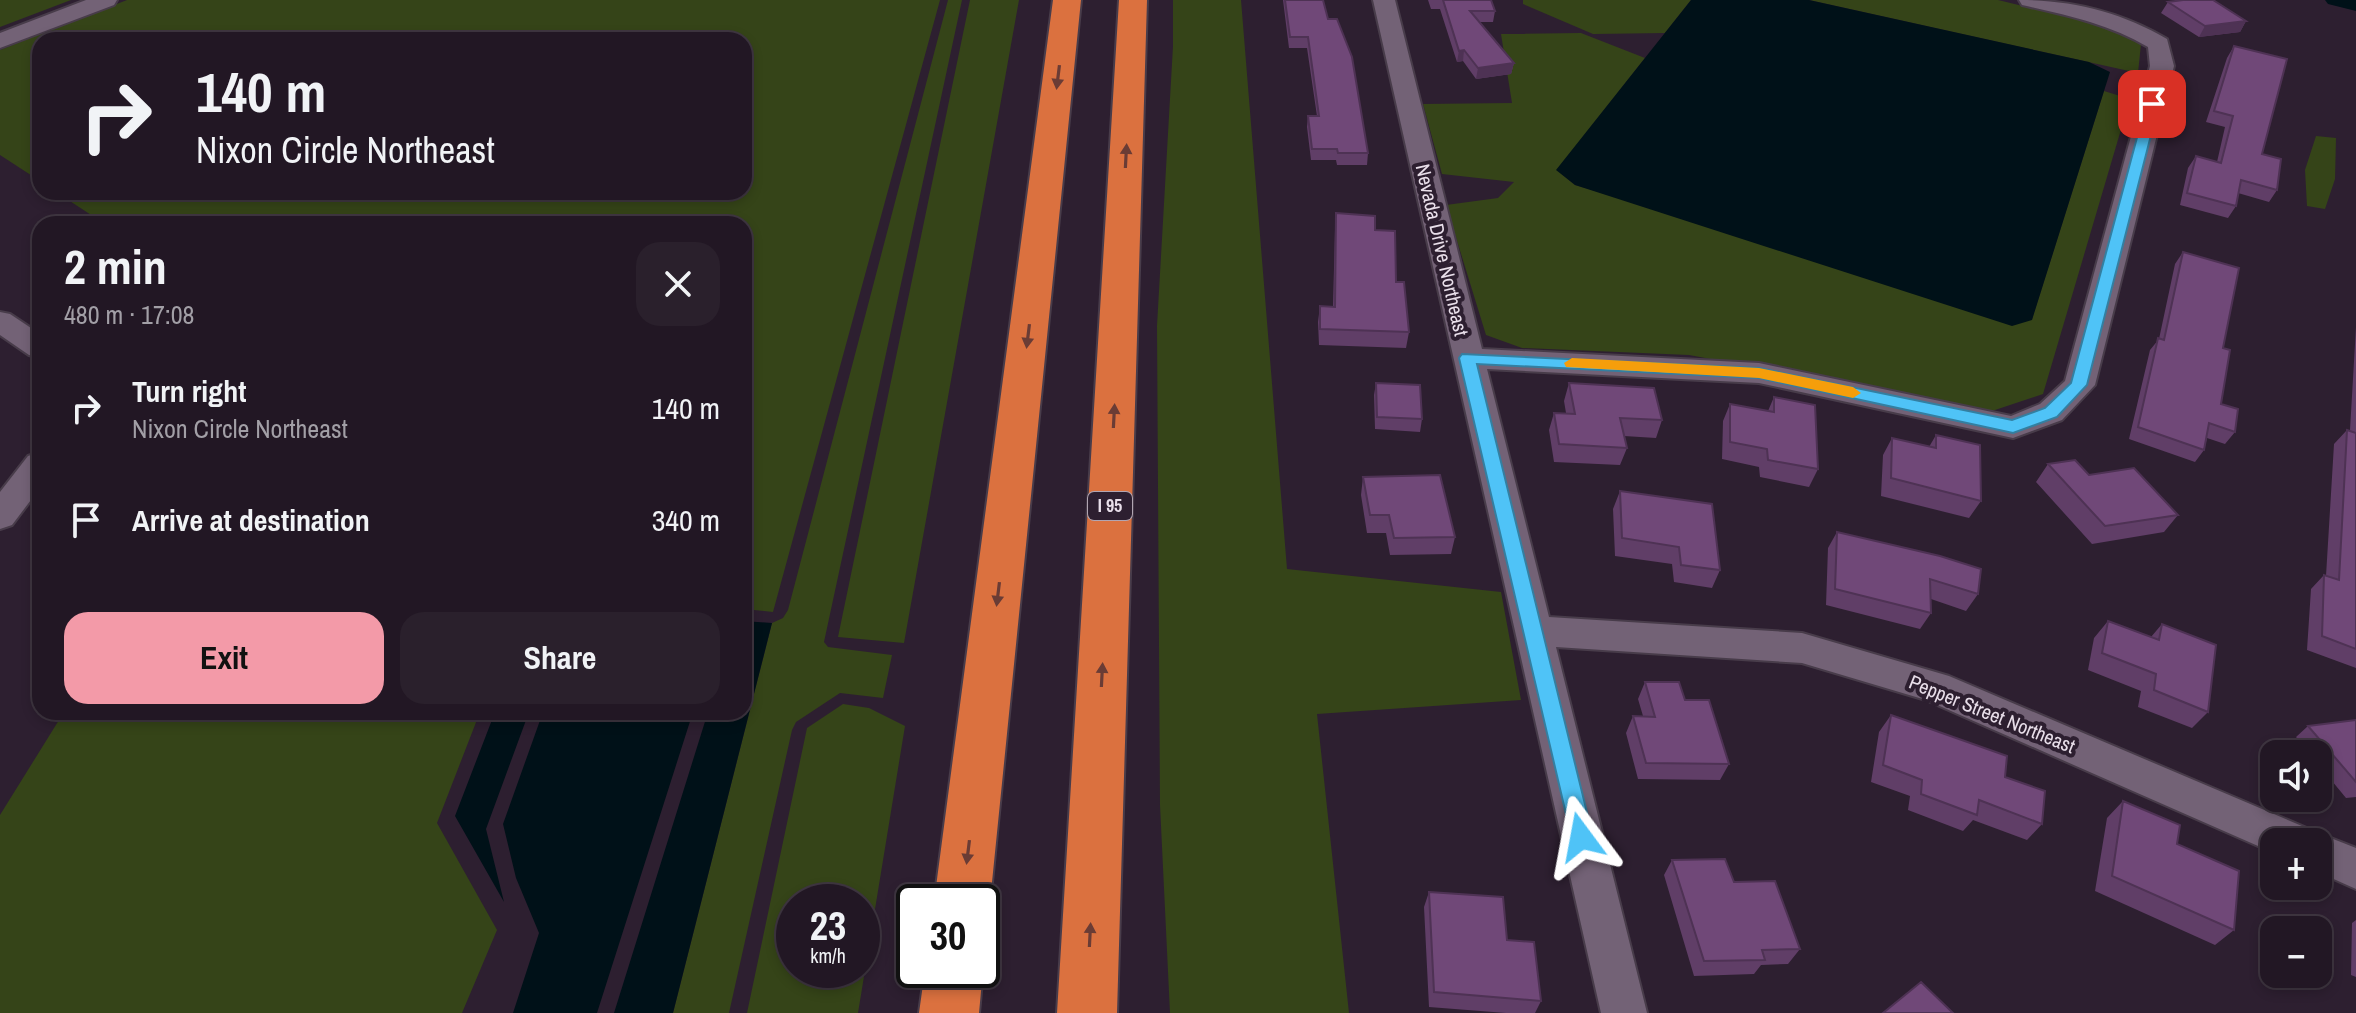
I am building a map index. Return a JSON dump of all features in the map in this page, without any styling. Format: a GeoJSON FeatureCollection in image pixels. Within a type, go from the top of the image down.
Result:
{"type":"FeatureCollection","features":[{"type":"Feature","properties":{"kind":"highway"},"geometry":{"type":"LineString","coordinates":[[964,884],[1067,0]]}},
{"type":"Feature","properties":{"kind":"highway","name":"I 95"},"geometry":{"type":"LineString","coordinates":[[1087,1013],[1133,0]]}},
{"type":"Feature","properties":{"kind":"highway"},"geometry":{"type":"LineString","coordinates":[[949,1013],[952,988]]}},
{"type":"Feature","properties":{"kind":"street"},"geometry":{"type":"LineString","coordinates":[[0,41],[106,0]]}},
{"type":"Feature","properties":{"kind":"street","name":"Nevada Drive Northeast"},"geometry":{"type":"LineString","coordinates":[[1384,0],[1624,1013]]}},
{"type":"Feature","properties":{"kind":"street"},"geometry":{"type":"LineString","coordinates":[[1468,358],[1759,373],[2013,427],[2051,412],[2079,385],[2162,66],[2159,44],[2136,29],[2099,16],[2030,0]]}},
{"type":"Feature","properties":{"kind":"street"},"geometry":{"type":"LineString","coordinates":[[0,321],[32,343]]}},
{"type":"Feature","properties":{"kind":"street"},"geometry":{"type":"LineString","coordinates":[[0,516],[32,474]]}},
{"type":"Feature","properties":{"kind":"street","name":"Pepper Street Northeast"},"geometry":{"type":"LineString","coordinates":[[1532,631],[1802,648],[1935,687],[2262,828]]}},
{"type":"Feature","properties":{"kind":"street"},"geometry":{"type":"LineString","coordinates":[[2332,858],[2356,869]]}},
{"type":"Feature","properties":{"kind":"green space"},"geometry":{"type":"Polygon","coordinates":[[[0,0],[71,0],[0,27],[0,0]]]}},
{"type":"Feature","properties":{"kind":"green space"},"geometry":{"type":"Polygon","coordinates":[[[127,0],[940,0],[773,612],[752,610],[752,216],[93,216],[68,200],[752,200],[752,32],[46,32],[127,0]]]}},
{"type":"Feature","properties":{"kind":"green space"},"geometry":{"type":"Polygon","coordinates":[[[948,0],[962,0],[824,642],[828,647],[892,655],[883,698],[840,693],[796,722],[729,1013],[673,1013],[747,720],[752,720],[752,702],[772,623],[783,618],[788,610],[948,0]]]}},
{"type":"Feature","properties":{"kind":"green space"},"geometry":{"type":"Polygon","coordinates":[[[970,0],[1019,0],[904,643],[838,637],[970,0]]]}},
{"type":"Feature","properties":{"kind":"green space"},"geometry":{"type":"Polygon","coordinates":[[[1173,0],[1241,0],[1287,569],[1501,592],[1521,700],[1317,714],[1349,1013],[1170,1013],[1160,805],[1157,326],[1173,0]]]}},
{"type":"Feature","properties":{"kind":"green space"},"geometry":{"type":"Polygon","coordinates":[[[1523,0],[1691,0],[1665,33],[1593,34],[1523,4],[1523,0]]]}},
{"type":"Feature","properties":{"kind":"green space"},"geometry":{"type":"Polygon","coordinates":[[[1809,0],[1998,0],[2108,27],[2141,44],[2138,73],[1809,0]]]}},
{"type":"Feature","properties":{"kind":"green space"},"geometry":{"type":"Polygon","coordinates":[[[1581,33],[1645,58],[1557,170],[1575,185],[2032,319],[2104,91],[2130,99],[2043,394],[1992,411],[1689,355],[1522,348],[1486,335],[1446,205],[1498,198],[1514,182],[1442,174],[1423,104],[1512,103],[1501,34],[1581,33]]]}},
{"type":"Feature","properties":{"kind":"green space"},"geometry":{"type":"Polygon","coordinates":[[[32,37],[32,176],[0,155],[0,50],[32,37]]]}},
{"type":"Feature","properties":{"kind":"green space"},"geometry":{"type":"Polygon","coordinates":[[[2316,136],[2336,138],[2335,179],[2325,209],[2307,206],[2305,170],[2316,136]]]}},
{"type":"Feature","properties":{"kind":"green space"},"geometry":{"type":"Polygon","coordinates":[[[843,704],[869,708],[905,726],[879,884],[776,884],[776,988],[862,988],[858,1013],[747,1013],[807,728],[843,704]]]}},
{"type":"Feature","properties":{"kind":"green space"},"geometry":{"type":"Polygon","coordinates":[[[59,720],[477,720],[437,823],[497,930],[462,1013],[0,1013],[0,815],[59,720]]]}},
{"type":"Feature","properties":{"kind":"shaded area"},"geometry":{"type":"Polygon","coordinates":[[[1691,0],[1809,0],[2089,62],[2110,72],[2032,320],[2012,326],[1575,185],[1556,170],[1691,0]]]}},
{"type":"Feature","properties":{"kind":"shaded area"},"geometry":{"type":"Polygon","coordinates":[[[752,622],[772,623],[752,702],[752,622]]]}},
{"type":"Feature","properties":{"kind":"shaded area"},"geometry":{"type":"Polygon","coordinates":[[[492,720],[526,720],[486,829],[504,902],[455,816],[492,720]]]}},
{"type":"Feature","properties":{"kind":"shaded area"},"geometry":{"type":"Polygon","coordinates":[[[540,720],[690,720],[597,1013],[513,1013],[539,933],[516,878],[503,824],[540,720]]]}},
{"type":"Feature","properties":{"kind":"shaded area"},"geometry":{"type":"Polygon","coordinates":[[[706,720],[747,720],[673,1013],[614,1013],[706,720]]]}},
{"type":"Feature","properties":{"kind":"building"},"geometry":{"type":"Polygon","coordinates":[[[1285,0],[1323,0],[1328,19],[1337,19],[1352,57],[1368,153],[1312,149],[1308,116],[1319,116],[1308,37],[1290,37],[1285,0]]]}},
{"type":"Feature","properties":{"kind":"building"},"geometry":{"type":"Polygon","coordinates":[[[1443,0],[1491,0],[1495,11],[1470,11],[1514,63],[1478,68],[1464,50],[1459,51],[1443,0]]]}},
{"type":"Feature","properties":{"kind":"building"},"geometry":{"type":"Polygon","coordinates":[[[2213,0],[2246,21],[2205,26],[2168,2],[2213,0]]]}},
{"type":"Feature","properties":{"kind":"building"},"geometry":{"type":"Polygon","coordinates":[[[2234,46],[2287,59],[2262,154],[2281,159],[2277,190],[2241,180],[2236,206],[2187,193],[2196,156],[2221,163],[2233,116],[2214,111],[2234,46]]]}},
{"type":"Feature","properties":{"kind":"building"},"geometry":{"type":"Polygon","coordinates":[[[1336,213],[1375,216],[1375,230],[1395,231],[1396,282],[1404,282],[1409,332],[1320,329],[1320,306],[1335,307],[1336,213]]]}},
{"type":"Feature","properties":{"kind":"building"},"geometry":{"type":"Polygon","coordinates":[[[2183,252],[2239,268],[2223,348],[2230,350],[2221,404],[2238,409],[2235,432],[2209,423],[2204,450],[2138,427],[2158,338],[2164,340],[2183,252]]]}},
{"type":"Feature","properties":{"kind":"building"},"geometry":{"type":"Polygon","coordinates":[[[1376,383],[1420,385],[1422,419],[1377,417],[1376,383]]]}},
{"type":"Feature","properties":{"kind":"building"},"geometry":{"type":"Polygon","coordinates":[[[1569,383],[1654,388],[1662,420],[1620,418],[1627,448],[1559,444],[1554,413],[1575,414],[1569,383]]]}},
{"type":"Feature","properties":{"kind":"building"},"geometry":{"type":"Polygon","coordinates":[[[1774,397],[1815,405],[1818,469],[1768,460],[1767,449],[1730,442],[1730,404],[1774,412],[1774,397]]]}},
{"type":"Feature","properties":{"kind":"building"},"geometry":{"type":"Polygon","coordinates":[[[2347,430],[2356,433],[2356,649],[2322,636],[2324,575],[2339,580],[2347,430]]]}},
{"type":"Feature","properties":{"kind":"building"},"geometry":{"type":"Polygon","coordinates":[[[1936,435],[1980,445],[1981,501],[1891,478],[1892,438],[1936,448],[1936,435]]]}},
{"type":"Feature","properties":{"kind":"building"},"geometry":{"type":"Polygon","coordinates":[[[2075,460],[2089,475],[2134,468],[2178,515],[2105,526],[2048,464],[2075,460]]]}},
{"type":"Feature","properties":{"kind":"building"},"geometry":{"type":"Polygon","coordinates":[[[1440,475],[1455,537],[1394,538],[1389,515],[1370,515],[1363,477],[1440,475]]]}},
{"type":"Feature","properties":{"kind":"building"},"geometry":{"type":"Polygon","coordinates":[[[1620,491],[1712,504],[1720,570],[1681,565],[1679,547],[1622,538],[1620,491]]]}},
{"type":"Feature","properties":{"kind":"building"},"geometry":{"type":"Polygon","coordinates":[[[1837,532],[1981,569],[1978,594],[1930,579],[1931,613],[1835,589],[1837,532]]]}},
{"type":"Feature","properties":{"kind":"building"},"geometry":{"type":"Polygon","coordinates":[[[2108,621],[2159,640],[2162,624],[2216,645],[2208,712],[2154,690],[2156,674],[2102,653],[2108,621]]]}},
{"type":"Feature","properties":{"kind":"building"},"geometry":{"type":"Polygon","coordinates":[[[1645,682],[1679,682],[1685,700],[1709,700],[1729,764],[1646,763],[1633,716],[1655,717],[1645,682]]]}},
{"type":"Feature","properties":{"kind":"building"},"geometry":{"type":"Polygon","coordinates":[[[1891,715],[2007,756],[2005,777],[2045,791],[2042,824],[1979,800],[1977,815],[1921,794],[1922,780],[1883,765],[1891,715]]]}},
{"type":"Feature","properties":{"kind":"building"},"geometry":{"type":"Polygon","coordinates":[[[2356,720],[2356,782],[2332,754],[2332,740],[2320,740],[2308,726],[2356,720]]]}},
{"type":"Feature","properties":{"kind":"building"},"geometry":{"type":"Polygon","coordinates":[[[2123,801],[2180,825],[2177,844],[2239,871],[2234,930],[2112,876],[2123,801]]]}},
{"type":"Feature","properties":{"kind":"building"},"geometry":{"type":"Polygon","coordinates":[[[1725,859],[1734,882],[1775,881],[1800,949],[1762,950],[1765,960],[1704,961],[1672,860],[1725,859]]]}},
{"type":"Feature","properties":{"kind":"building"},"geometry":{"type":"Polygon","coordinates":[[[1429,892],[1503,897],[1507,940],[1534,942],[1541,1001],[1434,992],[1429,892]]]}},
{"type":"Feature","properties":{"kind":"building"},"geometry":{"type":"Polygon","coordinates":[[[1921,982],[1953,1013],[1883,1013],[1921,982]]]}},
{"type":"Feature","properties":{"kind":"waterway"},"geometry":{"type":"LineString","coordinates":[[2335,0],[2356,5]]}},
{"type":"Feature","properties":{"kind":"slow traffic"},"geometry":{"type":"LineString","coordinates":[[1572,363],[1759,373],[1853,393]]}},
{"type":"Feature","properties":{"kind":"route"},"geometry":{"type":"LineString","coordinates":[[1581,837],[1468,358],[1759,373],[2013,427],[2051,412],[2079,385],[2152,104]]}}]}
